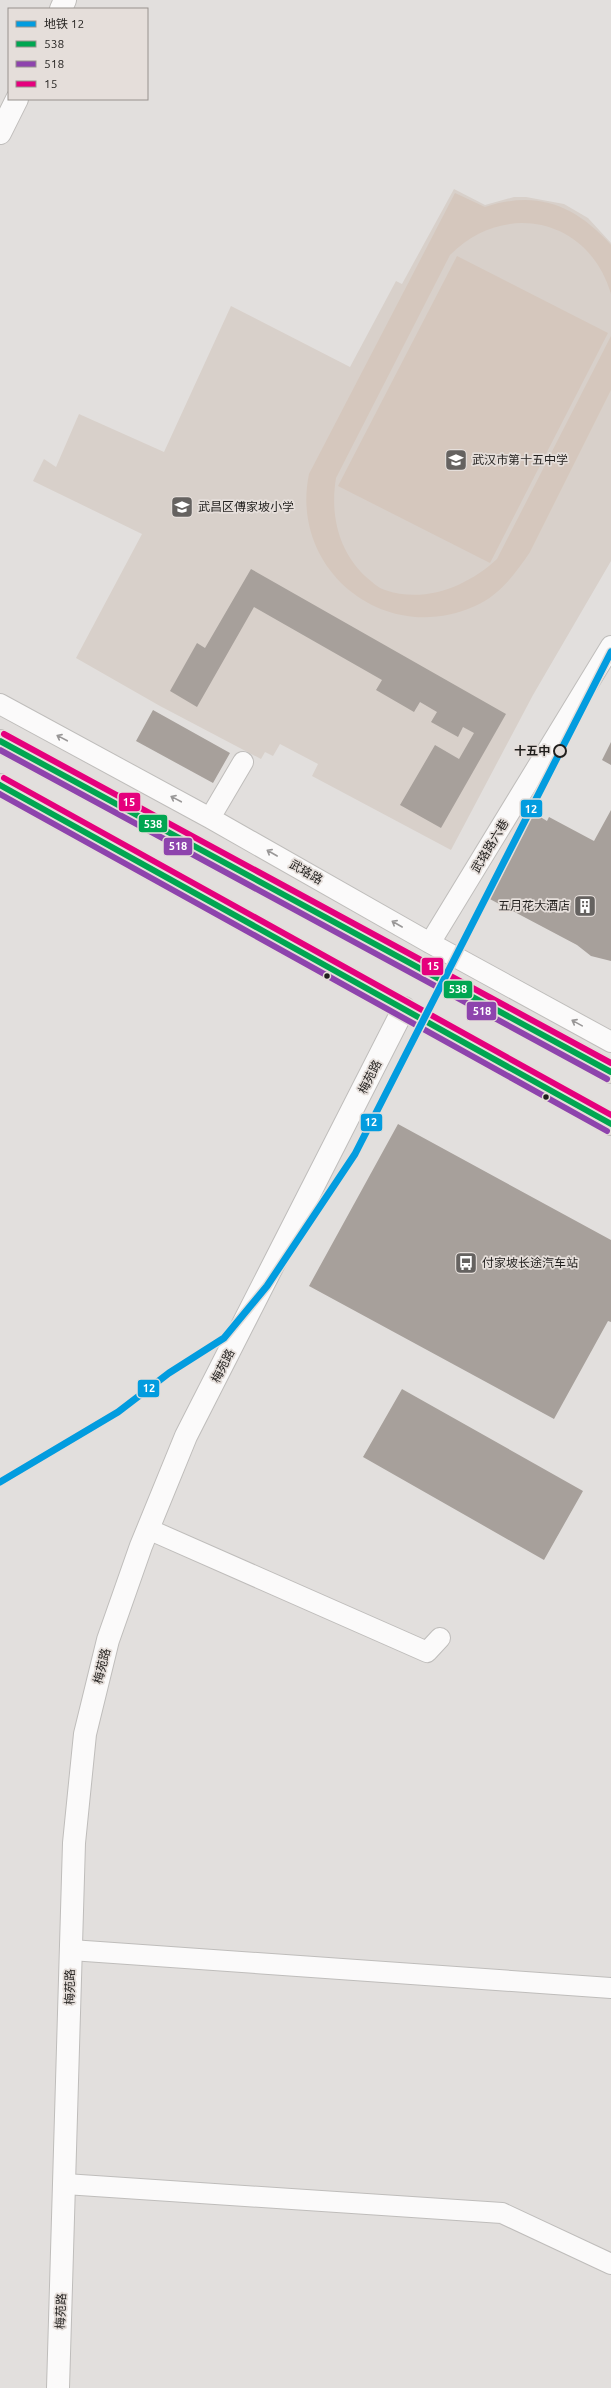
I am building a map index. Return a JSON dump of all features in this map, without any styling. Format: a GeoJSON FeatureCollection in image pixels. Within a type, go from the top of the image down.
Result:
{"type":"FeatureCollection","features":[{"type":"Feature","properties":{"kind":"highway"},"geometry":{"type":"LineString","coordinates":[[0,741],[611,1072]]}},
{"type":"Feature","properties":{"kind":"highway"},"geometry":{"type":"LineString","coordinates":[[0,785],[611,1124]]}},
{"type":"Feature","properties":{"kind":"street"},"geometry":{"type":"LineString","coordinates":[[0,133],[16,100]]}},
{"type":"Feature","properties":{"kind":"street","name":"武珞路六巷"},"geometry":{"type":"LineString","coordinates":[[430,943],[611,646]]}},
{"type":"Feature","properties":{"kind":"street","name":"武珞路"},"geometry":{"type":"LineString","coordinates":[[0,704],[210,818],[430,943],[611,1042]]}},
{"type":"Feature","properties":{"kind":"street"},"geometry":{"type":"LineString","coordinates":[[210,818],[244,762]]}},
{"type":"Feature","properties":{"kind":"street","name":"梅苑路"},"geometry":{"type":"LineString","coordinates":[[58,2388],[74,1842],[85,1734],[108,1640],[148,1529],[186,1436],[404,1008]]}},
{"type":"Feature","properties":{"kind":"street"},"geometry":{"type":"LineString","coordinates":[[586,1110],[611,1133]]}},
{"type":"Feature","properties":{"kind":"street"},"geometry":{"type":"LineString","coordinates":[[148,1529],[427,1652],[440,1638]]}},
{"type":"Feature","properties":{"kind":"street"},"geometry":{"type":"LineString","coordinates":[[71,1950],[611,1988]]}},
{"type":"Feature","properties":{"kind":"street"},"geometry":{"type":"LineString","coordinates":[[65,2184],[502,2213],[611,2264]]}},
{"type":"Feature","properties":{"kind":"shaded area","name":"武汉市第十五中学"},"geometry":{"type":"Polygon","coordinates":[[[454,189],[485,205],[514,197],[526,197],[564,204],[588,218],[611,243],[611,561],[533,695],[451,850],[312,776],[318,764],[280,744],[273,756],[265,752],[261,759],[160,706],[76,658],[142,534],[33,481],[44,459],[56,467],[79,414],[164,452],[231,306],[350,367],[396,281],[402,284],[454,189]]]}},
{"type":"Feature","properties":{"kind":"shaded area"},"geometry":{"type":"Polygon","coordinates":[[[455,193],[485,207],[504,202],[522,200],[538,201],[569,211],[583,220],[611,245],[611,294],[600,268],[584,248],[565,234],[542,225],[519,223],[495,227],[472,238],[450,255],[336,478],[334,491],[335,518],[342,543],[356,566],[365,576],[382,589],[400,594],[415,595],[445,590],[486,569],[497,559],[611,336],[611,390],[530,552],[506,583],[492,596],[475,606],[441,616],[408,616],[378,608],[351,591],[329,569],[314,541],[307,509],[309,474],[455,193]]]}},
{"type":"Feature","properties":{"kind":"shaded area"},"geometry":{"type":"Polygon","coordinates":[[[457,256],[608,333],[490,563],[338,486],[457,256]]]}},
{"type":"Feature","properties":{"kind":"building"},"geometry":{"type":"Polygon","coordinates":[[[251,569],[506,714],[441,828],[400,805],[435,745],[459,759],[474,733],[463,727],[458,737],[431,722],[437,712],[420,702],[414,712],[376,690],[382,680],[254,607],[197,707],[170,691],[197,643],[205,648],[251,569]]]}},
{"type":"Feature","properties":{"kind":"building"},"geometry":{"type":"Polygon","coordinates":[[[153,710],[230,753],[213,783],[136,741],[153,710]]]}},
{"type":"Feature","properties":{"kind":"building"},"geometry":{"type":"Polygon","coordinates":[[[611,742],[611,765],[602,760],[611,742]]]}},
{"type":"Feature","properties":{"kind":"building"},"geometry":{"type":"Polygon","coordinates":[[[611,810],[611,961],[591,956],[577,945],[486,897],[529,815],[535,818],[537,815],[547,821],[549,817],[594,841],[611,810]]]}},
{"type":"Feature","properties":{"kind":"building","name":"付家坡长途汽车站"},"geometry":{"type":"Polygon","coordinates":[[[398,1124],[611,1240],[611,1322],[608,1321],[554,1419],[309,1286],[398,1124]]]}},
{"type":"Feature","properties":{"kind":"building"},"geometry":{"type":"Polygon","coordinates":[[[402,1389],[583,1491],[544,1560],[363,1457],[402,1389]]]}},
{"type":"Feature","properties":{"kind":"metro line","name":"12"},"geometry":{"type":"LineString","coordinates":[[0,1482],[118,1412],[169,1373],[224,1338],[267,1286],[355,1154],[611,652]]}},
{"type":"Feature","properties":{"kind":"transit line","name":"15"},"geometry":{"type":"LineString","coordinates":[[4,734],[611,1063]]}},
{"type":"Feature","properties":{"kind":"transit line","name":"538"},"geometry":{"type":"LineString","coordinates":[[0,741],[611,1072]]}},
{"type":"Feature","properties":{"kind":"transit line","name":"518"},"geometry":{"type":"LineString","coordinates":[[0,750],[607,1079]]}},
{"type":"Feature","properties":{"kind":"transit line","name":"15"},"geometry":{"type":"LineString","coordinates":[[4,778],[611,1115]]}},
{"type":"Feature","properties":{"kind":"transit line","name":"538"},"geometry":{"type":"LineString","coordinates":[[0,785],[611,1124]]}},
{"type":"Feature","properties":{"kind":"transit line","name":"518"},"geometry":{"type":"LineString","coordinates":[[0,794],[607,1131]]}},
{"type":"Feature","properties":{"kind":"place","name":"武汉市第十五中学"},"geometry":{"type":"Point","coordinates":[456,460]}},
{"type":"Feature","properties":{"kind":"place","name":"武昌区傅家坡小学"},"geometry":{"type":"Point","coordinates":[182,507]}},
{"type":"Feature","properties":{"kind":"place","name":"十五中"},"geometry":{"type":"Point","coordinates":[560,751]}},
{"type":"Feature","properties":{"kind":"place","name":"五月花大酒店"},"geometry":{"type":"Point","coordinates":[585,906]}},
{"type":"Feature","properties":{"kind":"place","name":"付家坡长途汽车站"},"geometry":{"type":"Point","coordinates":[466,1263]}}]}
